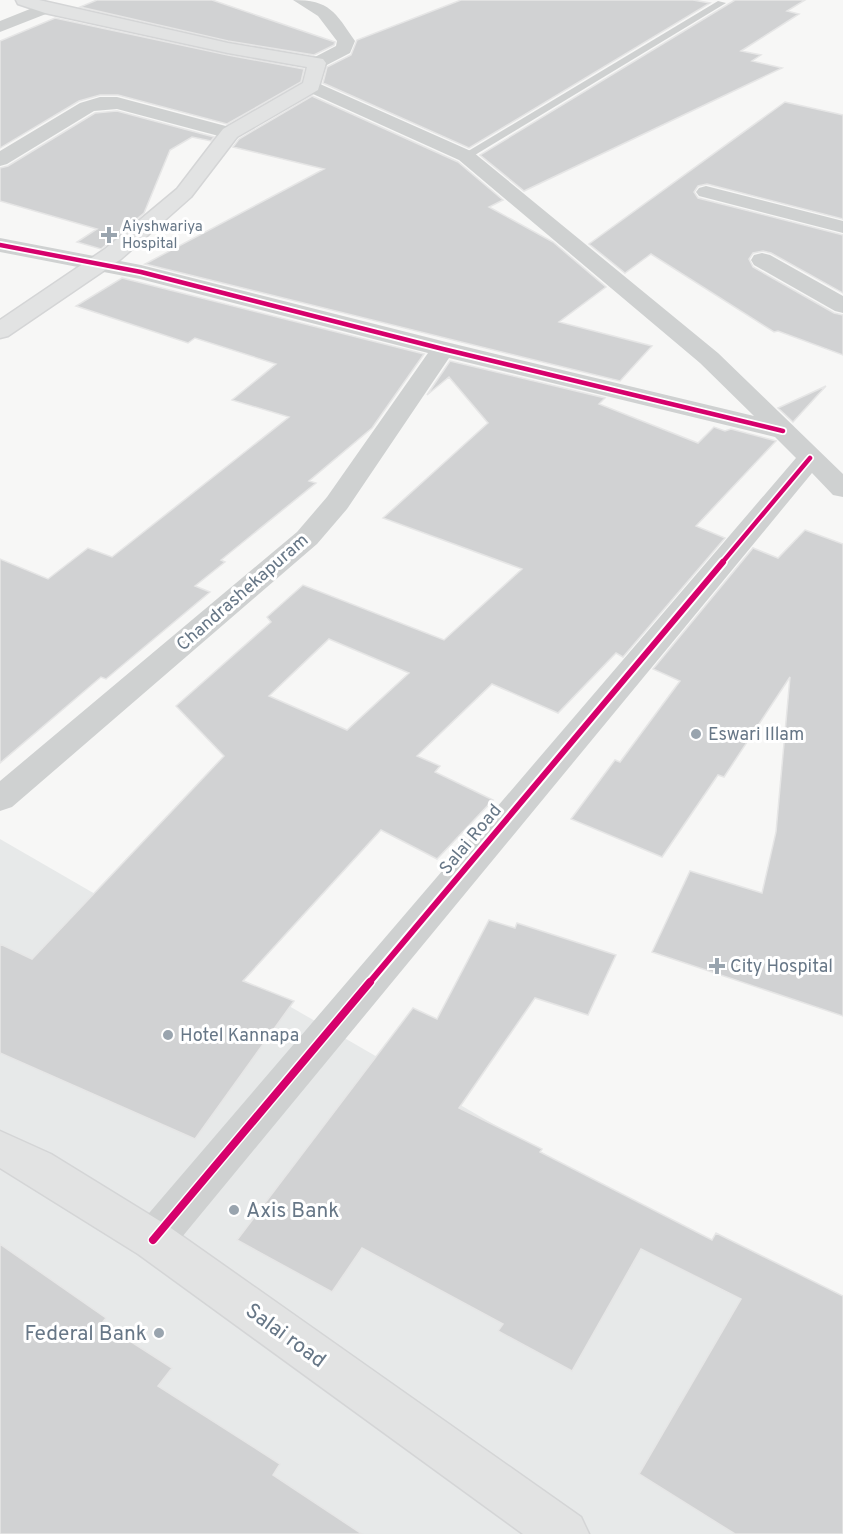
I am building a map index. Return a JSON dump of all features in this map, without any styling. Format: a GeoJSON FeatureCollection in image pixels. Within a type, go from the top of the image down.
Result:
{"type":"FeatureCollection","features":[{"type":"Feature","properties":{"kind":"street"},"geometry":{"type":"LineString","coordinates":[[24,0],[45,8],[228,48],[317,63],[345,49],[346,41],[324,12],[301,0]]}},
{"type":"Feature","properties":{"kind":"street"},"geometry":{"type":"LineString","coordinates":[[324,12],[341,0]]}},
{"type":"Feature","properties":{"kind":"street"},"geometry":{"type":"LineString","coordinates":[[0,27],[45,8]]}},
{"type":"Feature","properties":{"kind":"street"},"geometry":{"type":"LineString","coordinates":[[0,331],[102,264],[184,193],[230,133],[311,86],[317,63]]}},
{"type":"Feature","properties":{"kind":"street"},"geometry":{"type":"LineString","coordinates":[[311,86],[466,156],[709,358],[843,489]]}},
{"type":"Feature","properties":{"kind":"street"},"geometry":{"type":"LineString","coordinates":[[0,160],[87,107],[99,103],[117,103],[230,133]]}},
{"type":"Feature","properties":{"kind":"street"},"geometry":{"type":"LineString","coordinates":[[706,192],[843,227]]}},
{"type":"Feature","properties":{"kind":"street"},"geometry":{"type":"LineString","coordinates":[[0,245],[141,272],[443,349],[783,431]]}},
{"type":"Feature","properties":{"kind":"street"},"geometry":{"type":"LineString","coordinates":[[762,260],[843,306]]}},
{"type":"Feature","properties":{"kind":"street","name":"Chandrashekapuram"},"geometry":{"type":"LineString","coordinates":[[0,799],[307,538],[337,503],[443,349]]}},
{"type":"Feature","properties":{"kind":"street","name":"Salai Road"},"geometry":{"type":"LineString","coordinates":[[153,1240],[810,458]]}},
{"type":"Feature","properties":{"kind":"street","name":"Salai road"},"geometry":{"type":"LineString","coordinates":[[0,1148],[36,1167],[153,1240],[564,1534]]}},
{"type":"Feature","properties":{"kind":"lane"},"geometry":{"type":"LineString","coordinates":[[466,156],[721,3]]}},
{"type":"Feature","properties":{"kind":"shaded area"},"geometry":{"type":"Polygon","coordinates":[[[0,839],[843,1326],[843,1534],[0,1534],[0,839]]]}},
{"type":"Feature","properties":{"kind":"building"},"geometry":{"type":"Polygon","coordinates":[[[97,0],[212,0],[335,42],[334,45],[314,55],[228,41],[80,7],[97,0]]]}},
{"type":"Feature","properties":{"kind":"building"},"geometry":{"type":"Polygon","coordinates":[[[461,0],[693,0],[710,3],[469,148],[323,83],[327,67],[351,55],[357,40],[461,0]]]}},
{"type":"Feature","properties":{"kind":"building"},"geometry":{"type":"Polygon","coordinates":[[[735,0],[805,0],[787,11],[799,14],[741,51],[761,55],[752,61],[782,68],[524,191],[480,155],[735,0]]]}},
{"type":"Feature","properties":{"kind":"building"},"geometry":{"type":"Polygon","coordinates":[[[55,18],[304,69],[301,82],[227,124],[118,95],[100,95],[79,101],[0,148],[0,41],[55,18]]]}},
{"type":"Feature","properties":{"kind":"building"},"geometry":{"type":"Polygon","coordinates":[[[312,96],[458,162],[503,200],[489,207],[553,242],[606,287],[559,322],[652,346],[620,381],[145,264],[324,169],[233,147],[239,139],[312,96]]]}},
{"type":"Feature","properties":{"kind":"building"},"geometry":{"type":"Polygon","coordinates":[[[785,102],[843,115],[843,219],[707,184],[698,186],[694,192],[698,198],[843,235],[843,293],[771,253],[763,251],[753,253],[749,259],[753,267],[834,313],[843,315],[843,355],[778,331],[774,332],[651,254],[625,273],[589,244],[785,102]]]}},
{"type":"Feature","properties":{"kind":"building"},"geometry":{"type":"Polygon","coordinates":[[[117,111],[214,137],[211,141],[192,137],[170,150],[144,213],[101,249],[77,242],[97,229],[0,201],[0,168],[8,166],[95,113],[117,111]]]}},
{"type":"Feature","properties":{"kind":"building"},"geometry":{"type":"Polygon","coordinates":[[[122,278],[424,354],[372,428],[309,481],[316,483],[221,560],[225,562],[195,586],[210,592],[106,679],[101,677],[0,763],[0,559],[48,579],[88,548],[112,557],[289,417],[232,400],[276,364],[195,338],[188,343],[76,306],[122,278]]]}},
{"type":"Feature","properties":{"kind":"building"},"geometry":{"type":"Polygon","coordinates":[[[450,361],[605,398],[599,404],[698,443],[714,427],[776,441],[696,526],[725,538],[623,657],[616,653],[558,713],[492,684],[417,756],[440,766],[435,772],[493,800],[437,859],[381,830],[243,981],[294,1001],[195,1139],[0,1053],[0,944],[32,959],[224,756],[176,706],[271,622],[267,617],[303,585],[444,640],[522,569],[383,518],[488,423],[449,377],[427,395],[450,361]],[[329,639],[269,696],[347,730],[409,673],[329,639]]]}},
{"type":"Feature","properties":{"kind":"building"},"geometry":{"type":"Polygon","coordinates":[[[826,386],[793,422],[778,408],[826,386]]]}},
{"type":"Feature","properties":{"kind":"building"},"geometry":{"type":"Polygon","coordinates":[[[805,530],[843,544],[843,1016],[652,952],[690,871],[762,893],[776,832],[790,677],[724,777],[718,775],[662,857],[571,819],[615,760],[620,762],[680,681],[653,669],[753,548],[778,558],[805,530]]]}},
{"type":"Feature","properties":{"kind":"building"},"geometry":{"type":"Polygon","coordinates":[[[489,920],[515,928],[517,923],[616,955],[588,1015],[535,998],[459,1108],[542,1149],[540,1152],[712,1240],[716,1233],[843,1296],[843,1534],[735,1534],[639,1474],[741,1299],[641,1249],[572,1371],[498,1331],[503,1324],[362,1248],[332,1292],[237,1240],[413,1008],[437,1019],[489,920]]]}},
{"type":"Feature","properties":{"kind":"building"},"geometry":{"type":"Polygon","coordinates":[[[0,1244],[106,1318],[102,1323],[172,1368],[158,1386],[280,1464],[273,1475],[362,1534],[0,1534],[0,1244]]]}},
{"type":"Feature","properties":{"kind":"cycle path"},"geometry":{"type":"LineString","coordinates":[[0,245],[141,272],[443,349],[783,431]]}},
{"type":"Feature","properties":{"kind":"cycle path"},"geometry":{"type":"LineString","coordinates":[[153,1240],[810,458]]}},
{"type":"Feature","properties":{"kind":"place","name":"Aiyshwariya Hospital"},"geometry":{"type":"Point","coordinates":[109,235]}},
{"type":"Feature","properties":{"kind":"place","name":"Eswari Illam"},"geometry":{"type":"Point","coordinates":[696,734]}},
{"type":"Feature","properties":{"kind":"place","name":"City Hospital"},"geometry":{"type":"Point","coordinates":[717,966]}},
{"type":"Feature","properties":{"kind":"place","name":"Hotel Kannapa"},"geometry":{"type":"Point","coordinates":[168,1035]}},
{"type":"Feature","properties":{"kind":"place","name":"Axis Bank"},"geometry":{"type":"Point","coordinates":[234,1210]}},
{"type":"Feature","properties":{"kind":"place","name":"Federal Bank"},"geometry":{"type":"Point","coordinates":[159,1333]}}]}
